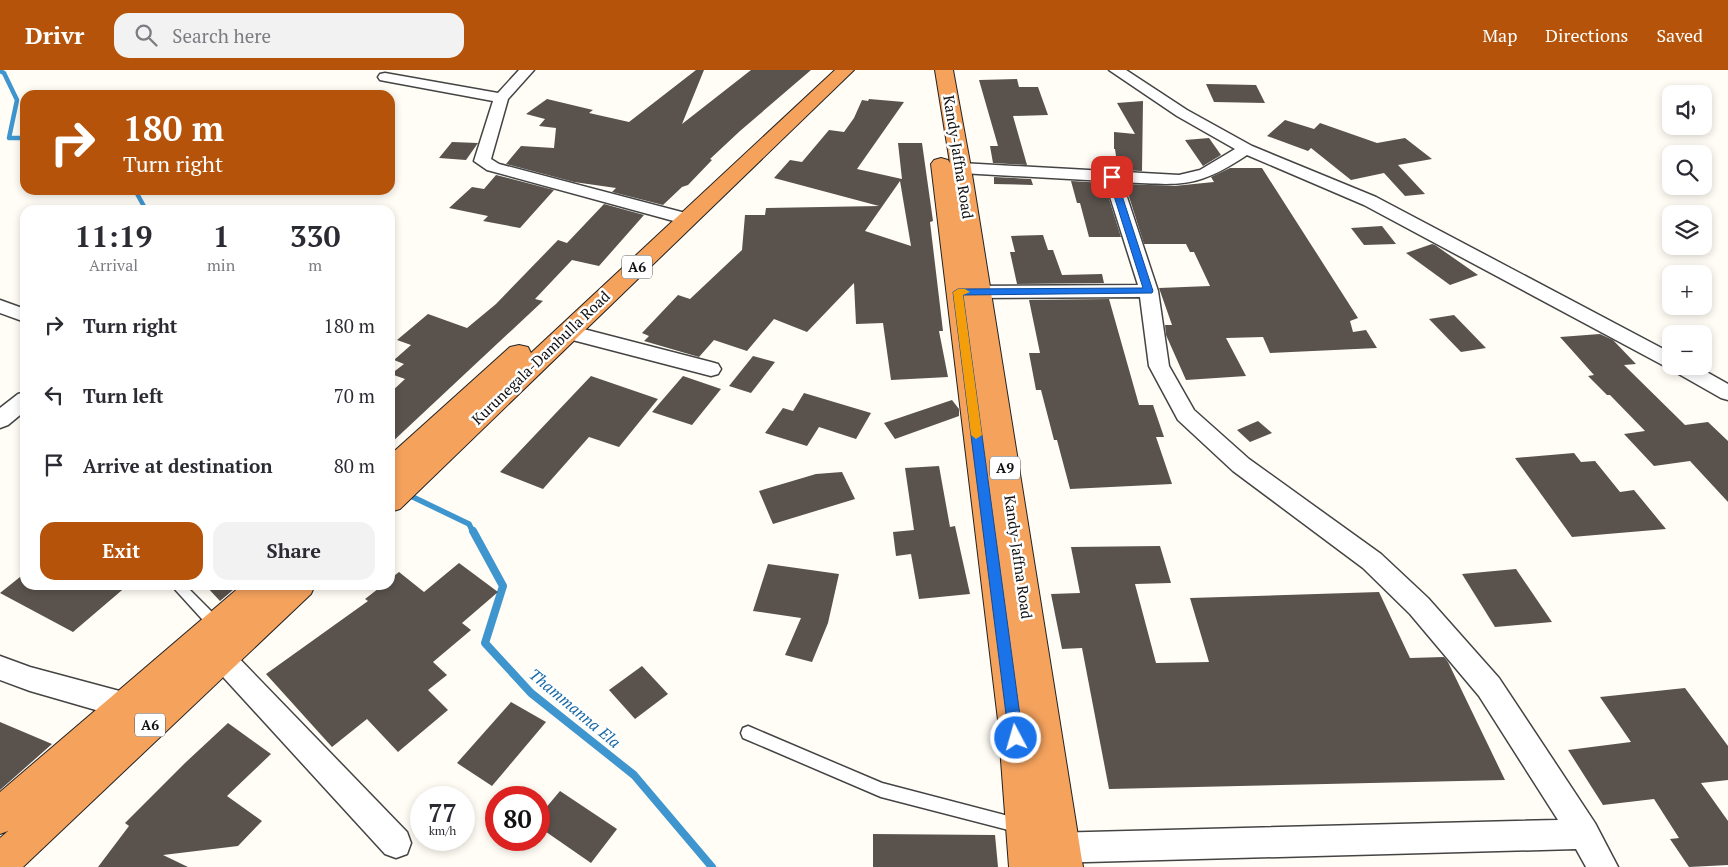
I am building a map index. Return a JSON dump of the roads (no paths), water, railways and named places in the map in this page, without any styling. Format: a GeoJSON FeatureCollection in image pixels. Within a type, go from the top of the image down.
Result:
{"type":"FeatureCollection","features":[{"type":"Feature","properties":{"kind":"highway","name":"Kurunegala-Dambulla Road"},"geometry":{"type":"LineString","coordinates":[[728,171],[825,70]]}},
{"type":"Feature","properties":{"kind":"highway","name":"Kurunegala-Dambulla Road"},"geometry":{"type":"LineString","coordinates":[[396,466],[728,171],[845,70]]}},
{"type":"Feature","properties":{"kind":"highway","name":"Kandy-Jaffna Road"},"geometry":{"type":"LineString","coordinates":[[928,70],[968,292],[1062,858]]}},
{"type":"Feature","properties":{"kind":"highway","name":"Kandy-Jaffna Road"},"geometry":{"type":"LineString","coordinates":[[944,70],[961,168],[968,292]]}},
{"type":"Feature","properties":{"kind":"highway","name":"Kurunegala-Dambulla Road"},"geometry":{"type":"LineString","coordinates":[[395,496],[568,332],[678,217]]}},
{"type":"Feature","properties":{"kind":"highway","name":"Kandy-Jaffna Road"},"geometry":{"type":"LineString","coordinates":[[974,334],[1015,720],[1026,848]]}},
{"type":"Feature","properties":{"kind":"highway","name":"A6"},"geometry":{"type":"LineString","coordinates":[[0,863],[219,642],[259,590]]}},
{"type":"Feature","properties":{"kind":"highway","name":"A6"},"geometry":{"type":"LineString","coordinates":[[0,816],[127,706],[293,590]]}},
{"type":"Feature","properties":{"kind":"street"},"geometry":{"type":"LineString","coordinates":[[528,70],[501,98],[482,161],[493,167],[678,217]]}},
{"type":"Feature","properties":{"kind":"street"},"geometry":{"type":"LineString","coordinates":[[1116,70],[1182,113],[1246,149],[1370,200],[1662,357]]}},
{"type":"Feature","properties":{"kind":"street"},"geometry":{"type":"LineString","coordinates":[[385,77],[501,98]]}},
{"type":"Feature","properties":{"kind":"street"},"geometry":{"type":"LineString","coordinates":[[961,168],[1173,180],[1199,177],[1246,149]]}},
{"type":"Feature","properties":{"kind":"street"},"geometry":{"type":"LineString","coordinates":[[1112,177],[1149,291],[1159,366],[1186,415],[1240,465],[1372,561],[1419,606],[1489,687],[1584,834],[1603,867]]}},
{"type":"Feature","properties":{"kind":"street"},"geometry":{"type":"LineString","coordinates":[[968,292],[1149,291]]}},
{"type":"Feature","properties":{"kind":"street"},"geometry":{"type":"LineString","coordinates":[[0,306],[20,314]]}},
{"type":"Feature","properties":{"kind":"street"},"geometry":{"type":"LineString","coordinates":[[568,332],[711,369]]}},
{"type":"Feature","properties":{"kind":"street"},"geometry":{"type":"LineString","coordinates":[[1696,375],[1728,392]]}},
{"type":"Feature","properties":{"kind":"street"},"geometry":{"type":"LineString","coordinates":[[0,420],[20,403]]}},
{"type":"Feature","properties":{"kind":"street"},"geometry":{"type":"LineString","coordinates":[[219,642],[396,842]]}},
{"type":"Feature","properties":{"kind":"street"},"geometry":{"type":"LineString","coordinates":[[0,668],[30,679],[127,706]]}},
{"type":"Feature","properties":{"kind":"street"},"geometry":{"type":"LineString","coordinates":[[1026,848],[1062,858],[1584,834]]}},
{"type":"Feature","properties":{"kind":"lane"},"geometry":{"type":"LineString","coordinates":[[181,590],[219,642]]}},
{"type":"Feature","properties":{"kind":"lane"},"geometry":{"type":"LineString","coordinates":[[748,733],[881,790],[1026,848]]}},
{"type":"Feature","properties":{"kind":"waterway","name":"Thammanna Ela"},"geometry":{"type":"LineString","coordinates":[[0,71],[4,73],[17,100],[9,138],[20,138]]}},
{"type":"Feature","properties":{"kind":"waterway","name":"Thammanna Ela"},"geometry":{"type":"LineString","coordinates":[[138,195],[143,205]]}},
{"type":"Feature","properties":{"kind":"waterway","name":"Thammanna Ela"},"geometry":{"type":"LineString","coordinates":[[395,488],[469,524],[473,532]]}},
{"type":"Feature","properties":{"kind":"waterway","name":"Thammanna Ela"},"geometry":{"type":"LineString","coordinates":[[473,531],[503,586],[485,643],[531,693],[634,775],[712,867]]}}]}
